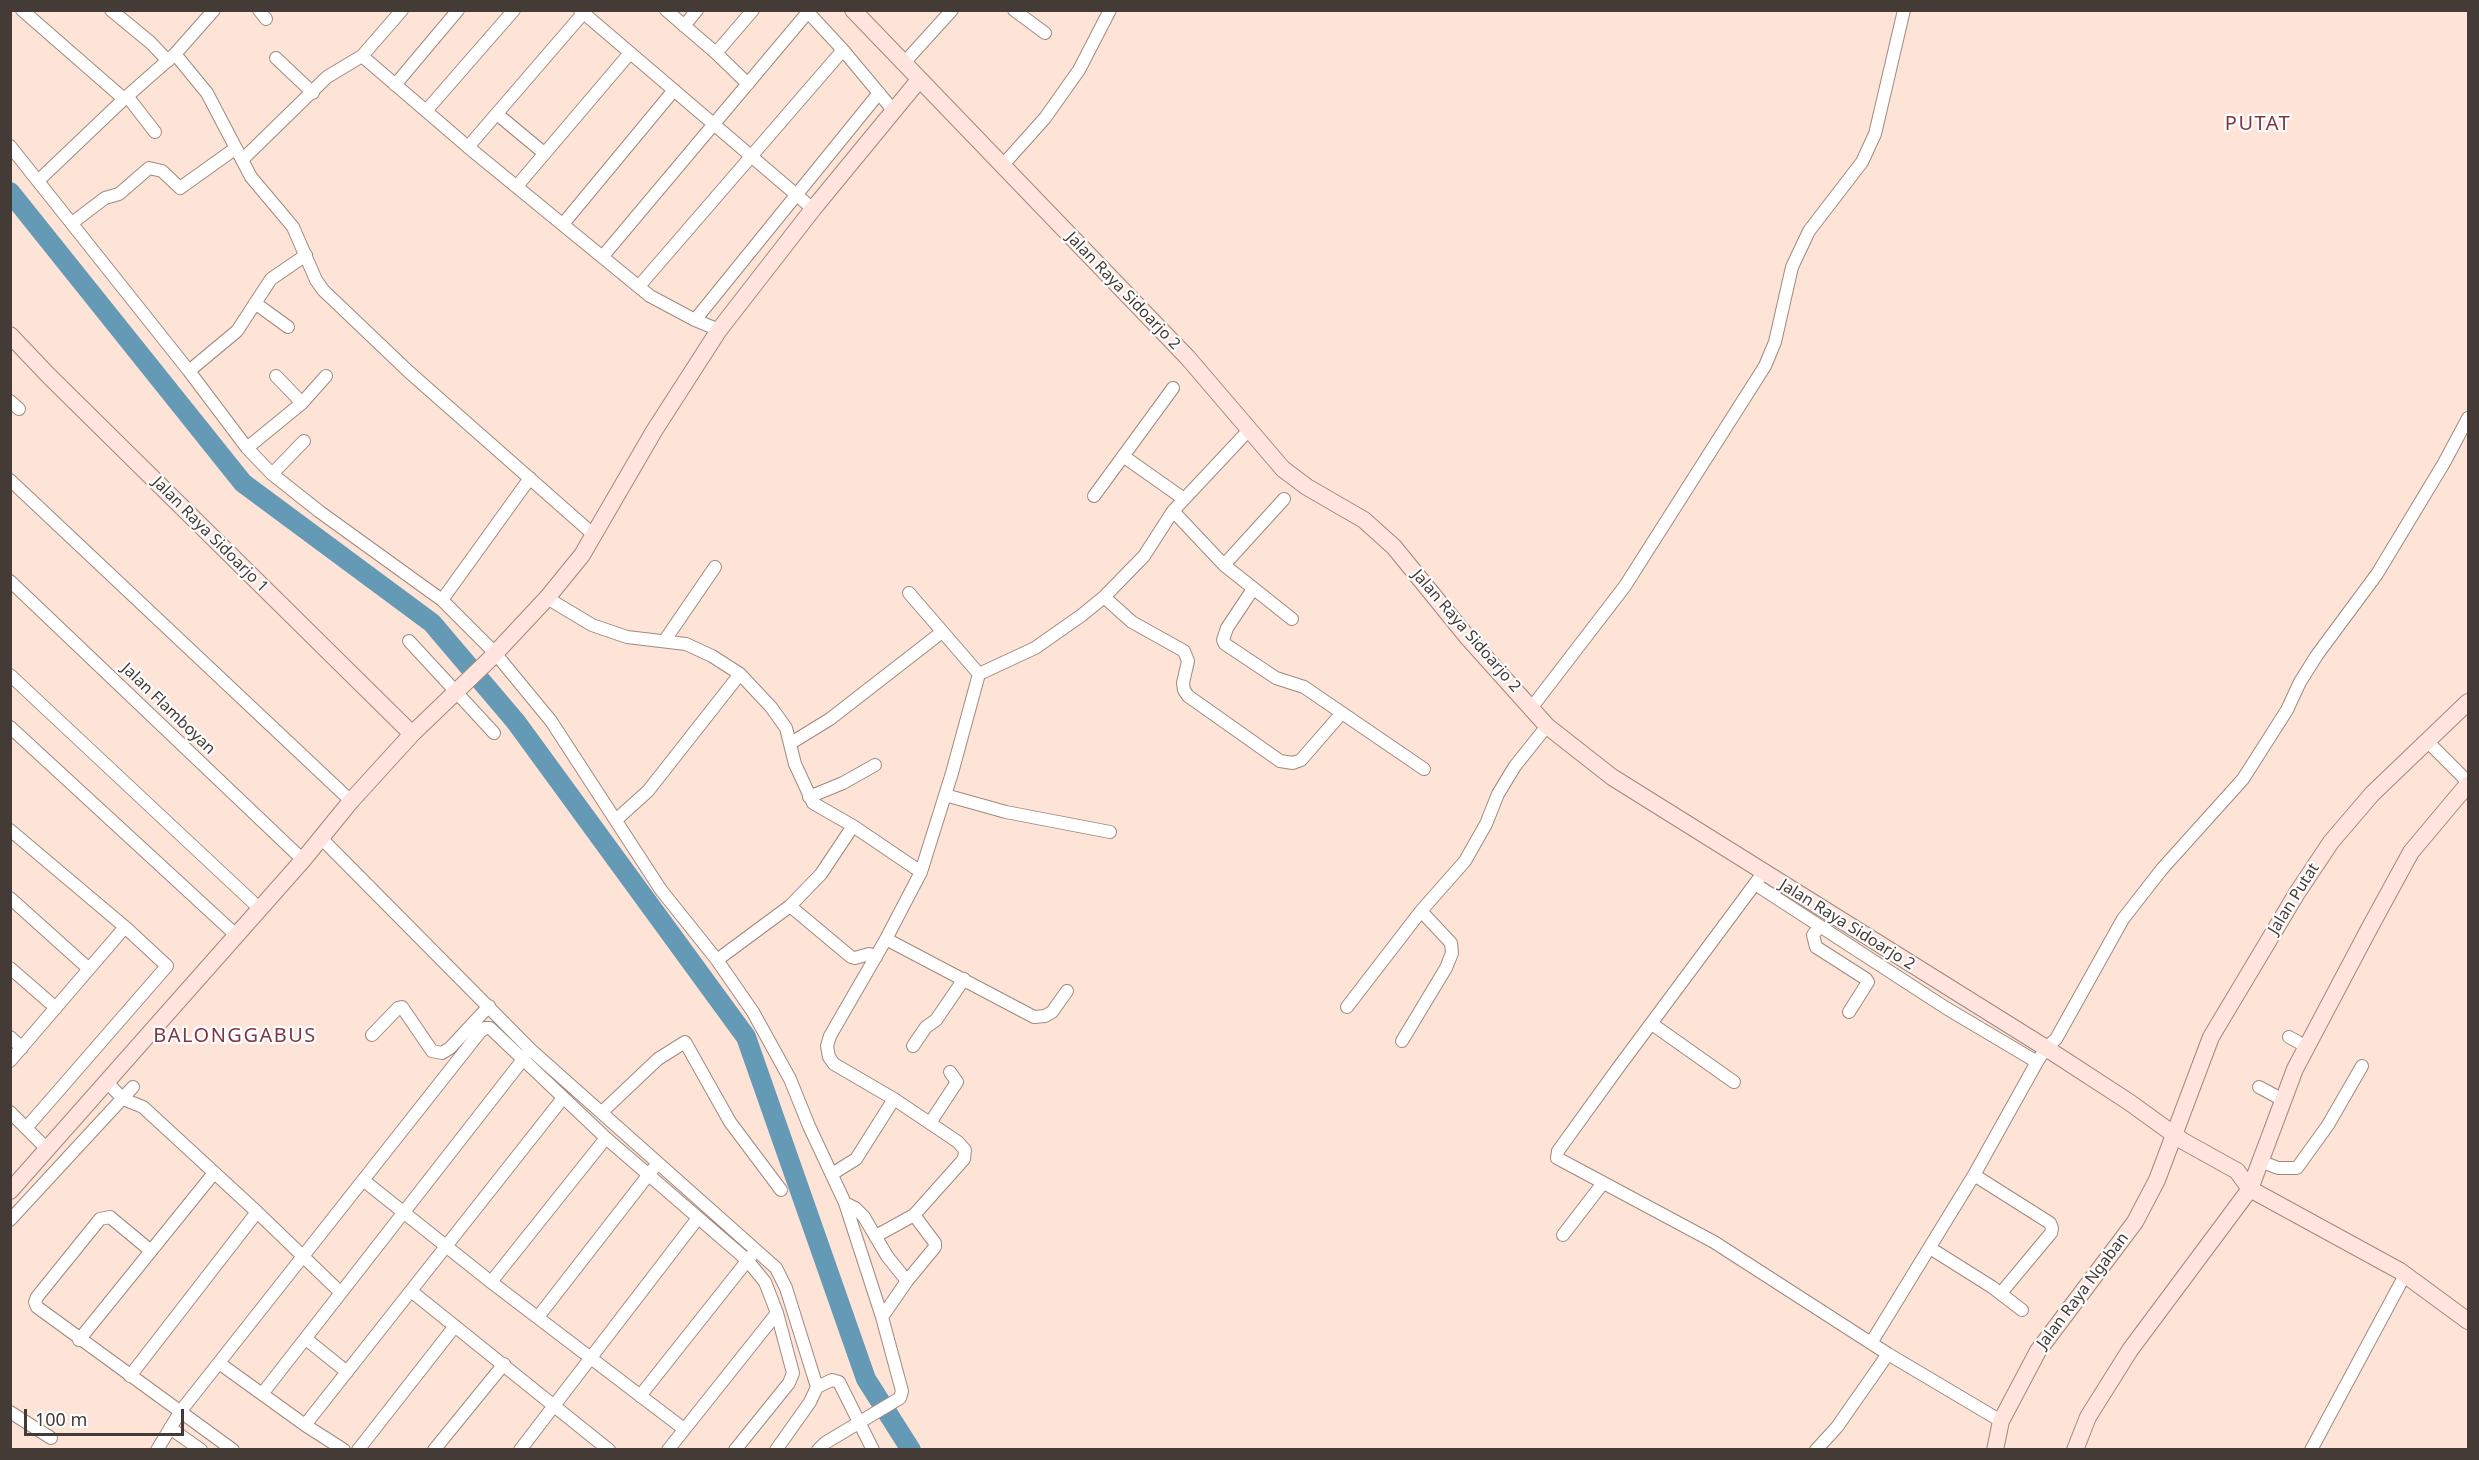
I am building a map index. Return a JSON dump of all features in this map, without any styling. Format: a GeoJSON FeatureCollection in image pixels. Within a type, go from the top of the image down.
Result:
{"type":"FeatureCollection","features":[{"type":"Feature","properties":{"kind":"street"},"geometry":{"type":"LineString","coordinates":[[22,10],[126,98],[155,132]]}},
{"type":"Feature","properties":{"kind":"street"},"geometry":{"type":"LineString","coordinates":[[111,10],[171,58],[207,93],[251,177],[293,227],[316,280],[323,290],[410,372],[594,535]]}},
{"type":"Feature","properties":{"kind":"street"},"geometry":{"type":"LineString","coordinates":[[39,180],[171,58],[214,10]]}},
{"type":"Feature","properties":{"kind":"street"},"geometry":{"type":"LineString","coordinates":[[72,223],[105,198],[119,194],[149,168],[162,171],[180,188],[239,154],[313,93],[331,74],[362,56],[402,10]]}},
{"type":"Feature","properties":{"kind":"street"},"geometry":{"type":"LineString","coordinates":[[395,85],[458,10]]}},
{"type":"Feature","properties":{"kind":"street"},"geometry":{"type":"LineString","coordinates":[[426,111],[514,10]]}},
{"type":"Feature","properties":{"kind":"street"},"geometry":{"type":"LineString","coordinates":[[666,10],[748,84]]}},
{"type":"Feature","properties":{"kind":"street"},"geometry":{"type":"LineString","coordinates":[[684,26],[697,10]]}},
{"type":"Feature","properties":{"kind":"street"},"geometry":{"type":"LineString","coordinates":[[716,53],[753,10]]}},
{"type":"Feature","properties":{"kind":"street","name":"Jalan Raya Sidoarjo 2"},"geometry":{"type":"LineString","coordinates":[[853,10],[903,64],[913,86],[1002,166],[1188,358],[1243,436],[1283,469],[1380,533],[1468,638],[1532,707],[1543,732],[1759,879],[2041,1055],[2129,1102],[2184,1141],[2237,1171],[2250,1189],[2405,1275],[2469,1321]]}},
{"type":"Feature","properties":{"kind":"street"},"geometry":{"type":"LineString","coordinates":[[903,64],[952,10]]}},
{"type":"Feature","properties":{"kind":"street"},"geometry":{"type":"LineString","coordinates":[[1014,10],[1045,33]]}},
{"type":"Feature","properties":{"kind":"street"},"geometry":{"type":"LineString","coordinates":[[1002,166],[1045,118],[1079,70],[1110,10]]}},
{"type":"Feature","properties":{"kind":"street"},"geometry":{"type":"LineString","coordinates":[[1532,707],[1625,586],[1765,366],[1776,342],[1792,267],[1809,231],[1862,162],[1875,134],[1904,10]]}},
{"type":"Feature","properties":{"kind":"street"},"geometry":{"type":"LineString","coordinates":[[603,256],[807,11],[893,110]]}},
{"type":"Feature","properties":{"kind":"street"},"geometry":{"type":"LineString","coordinates":[[468,147],[583,12],[813,209]]}},
{"type":"Feature","properties":{"kind":"street"},"geometry":{"type":"LineString","coordinates":[[640,285],[843,50]]}},
{"type":"Feature","properties":{"kind":"street"},"geometry":{"type":"LineString","coordinates":[[517,186],[630,53]]}},
{"type":"Feature","properties":{"kind":"street"},"geometry":{"type":"LineString","coordinates":[[362,56],[468,147],[640,285],[650,296],[695,321],[719,330]]}},
{"type":"Feature","properties":{"kind":"street"},"geometry":{"type":"LineString","coordinates":[[276,58],[313,93]]}},
{"type":"Feature","properties":{"kind":"street"},"geometry":{"type":"LineString","coordinates":[[10,1191],[303,860],[351,801],[412,734],[492,656],[547,598],[582,555],[654,431],[719,330],[913,86]]}},
{"type":"Feature","properties":{"kind":"street"},"geometry":{"type":"LineString","coordinates":[[563,224],[674,90]]}},
{"type":"Feature","properties":{"kind":"street"},"geometry":{"type":"LineString","coordinates":[[695,321],[879,93]]}},
{"type":"Feature","properties":{"kind":"street"},"geometry":{"type":"LineString","coordinates":[[497,114],[544,153]]}},
{"type":"Feature","properties":{"kind":"street"},"geometry":{"type":"LineString","coordinates":[[10,146],[248,448],[272,474],[320,512],[442,600],[551,721],[661,890],[717,960],[753,1012],[790,1079],[845,1203],[882,1317],[902,1391],[900,1398],[818,1449]]}},
{"type":"Feature","properties":{"kind":"street"},"geometry":{"type":"LineString","coordinates":[[189,371],[227,341],[242,324],[271,279],[306,255]]}},
{"type":"Feature","properties":{"kind":"street"},"geometry":{"type":"LineString","coordinates":[[255,303],[288,327]]}},
{"type":"Feature","properties":{"kind":"street","name":"Jalan Raya Sidoarjo 1"},"geometry":{"type":"LineString","coordinates":[[10,334],[57,384],[412,734]]}},
{"type":"Feature","properties":{"kind":"street"},"geometry":{"type":"LineString","coordinates":[[276,376],[302,403]]}},
{"type":"Feature","properties":{"kind":"street"},"geometry":{"type":"LineString","coordinates":[[248,448],[302,403],[326,376]]}},
{"type":"Feature","properties":{"kind":"street"},"geometry":{"type":"LineString","coordinates":[[1094,496],[1173,388]]}},
{"type":"Feature","properties":{"kind":"street"},"geometry":{"type":"LineString","coordinates":[[1871,1343],[1974,1175],[2041,1055],[2055,1039],[2123,919],[2162,869],[2243,779],[2287,710],[2300,682],[2317,655],[2377,574],[2469,418]]}},
{"type":"Feature","properties":{"kind":"street"},"geometry":{"type":"LineString","coordinates":[[876,1236],[914,1215],[938,1190],[965,1156],[962,1145],[894,1099],[834,1064],[829,1057],[827,1046],[830,1036],[886,939],[921,872],[979,674],[1035,648],[1104,597],[1144,556],[1173,511],[1243,436]]}},
{"type":"Feature","properties":{"kind":"street"},"geometry":{"type":"LineString","coordinates":[[272,474],[304,441]]}},
{"type":"Feature","properties":{"kind":"street"},"geometry":{"type":"LineString","coordinates":[[1124,456],[1184,499]]}},
{"type":"Feature","properties":{"kind":"street"},"geometry":{"type":"LineString","coordinates":[[442,600],[530,477]]}},
{"type":"Feature","properties":{"kind":"street"},"geometry":{"type":"LineString","coordinates":[[10,480],[351,801]]}},
{"type":"Feature","properties":{"kind":"street"},"geometry":{"type":"LineString","coordinates":[[1224,565],[1284,499]]}},
{"type":"Feature","properties":{"kind":"street"},"geometry":{"type":"LineString","coordinates":[[1173,511],[1224,565],[1292,619]]}},
{"type":"Feature","properties":{"kind":"street"},"geometry":{"type":"LineString","coordinates":[[664,640],[715,567]]}},
{"type":"Feature","properties":{"kind":"street","name":"Jalan Flamboyan"},"geometry":{"type":"LineString","coordinates":[[10,581],[303,860]]}},
{"type":"Feature","properties":{"kind":"street"},"geometry":{"type":"LineString","coordinates":[[1253,589],[1227,628],[1223,640],[1225,644],[1276,678],[1304,687],[1424,769]]}},
{"type":"Feature","properties":{"kind":"street"},"geometry":{"type":"LineString","coordinates":[[909,593],[979,674]]}},
{"type":"Feature","properties":{"kind":"street"},"geometry":{"type":"LineString","coordinates":[[1104,597],[1132,622],[1184,651],[1188,661],[1183,682],[1188,696],[1280,761],[1293,764],[1301,760],[1341,714]]}},
{"type":"Feature","properties":{"kind":"street"},"geometry":{"type":"LineString","coordinates":[[547,598],[592,625],[627,637],[686,644],[740,674],[771,707],[786,728],[795,764],[811,800],[921,872]]}},
{"type":"Feature","properties":{"kind":"street"},"geometry":{"type":"LineString","coordinates":[[791,743],[830,719],[942,632]]}},
{"type":"Feature","properties":{"kind":"street"},"geometry":{"type":"LineString","coordinates":[[409,641],[458,690],[494,733]]}},
{"type":"Feature","properties":{"kind":"street"},"geometry":{"type":"LineString","coordinates":[[616,819],[648,791],[740,674]]}},
{"type":"Feature","properties":{"kind":"street"},"geometry":{"type":"LineString","coordinates":[[10,675],[260,908]]}},
{"type":"Feature","properties":{"kind":"street","name":"Jalan Putat"},"geometry":{"type":"LineString","coordinates":[[2184,1141],[2211,1037],[2297,892],[2331,842],[2359,810],[2431,746],[2469,702]]}},
{"type":"Feature","properties":{"kind":"street"},"geometry":{"type":"LineString","coordinates":[[10,727],[236,935]]}},
{"type":"Feature","properties":{"kind":"street"},"geometry":{"type":"LineString","coordinates":[[1347,1007],[1421,911],[1465,861],[1486,824],[1498,794],[1515,766],[1543,732]]}},
{"type":"Feature","properties":{"kind":"street"},"geometry":{"type":"LineString","coordinates":[[2075,1449],[2088,1417],[2130,1350],[2250,1189],[2260,1161],[2270,1093],[2295,1069],[2298,1042],[2411,852],[2469,783],[2431,746]]}},
{"type":"Feature","properties":{"kind":"street"},"geometry":{"type":"LineString","coordinates":[[811,800],[875,765]]}},
{"type":"Feature","properties":{"kind":"street"},"geometry":{"type":"LineString","coordinates":[[945,795],[1006,812],[1110,832]]}},
{"type":"Feature","properties":{"kind":"street"},"geometry":{"type":"LineString","coordinates":[[717,960],[790,906],[822,874],[853,826]]}},
{"type":"Feature","properties":{"kind":"street"},"geometry":{"type":"LineString","coordinates":[[10,830],[166,963],[166,968],[27,1127]]}},
{"type":"Feature","properties":{"kind":"street"},"geometry":{"type":"LineString","coordinates":[[321,838],[489,1006],[563,1098],[698,1218],[751,1255],[776,1268],[781,1275],[817,1388]]}},
{"type":"Feature","properties":{"kind":"street"},"geometry":{"type":"LineString","coordinates":[[2001,1421],[1887,1354],[1714,1242],[1562,1162],[1557,1155],[1618,1068],[1759,879],[1820,926],[1946,1008],[2041,1055]]}},
{"type":"Feature","properties":{"kind":"street"},"geometry":{"type":"LineString","coordinates":[[10,898],[89,969]]}},
{"type":"Feature","properties":{"kind":"street"},"geometry":{"type":"LineString","coordinates":[[790,906],[851,957],[869,954],[876,957]]}},
{"type":"Feature","properties":{"kind":"street"},"geometry":{"type":"LineString","coordinates":[[1402,1041],[1446,968],[1452,953],[1451,944],[1421,911]]}},
{"type":"Feature","properties":{"kind":"street"},"geometry":{"type":"LineString","coordinates":[[1820,926],[1814,935],[1816,947],[1868,982],[1849,1012]]}},
{"type":"Feature","properties":{"kind":"street"},"geometry":{"type":"LineString","coordinates":[[10,1061],[125,927]]}},
{"type":"Feature","properties":{"kind":"street"},"geometry":{"type":"LineString","coordinates":[[886,939],[1034,1017],[1045,1016],[1052,1012],[1066,991]]}},
{"type":"Feature","properties":{"kind":"street"},"geometry":{"type":"LineString","coordinates":[[10,968],[56,1008]]}},
{"type":"Feature","properties":{"kind":"street"},"geometry":{"type":"LineString","coordinates":[[913,1046],[926,1027],[936,1020],[964,979]]}},
{"type":"Feature","properties":{"kind":"street"},"geometry":{"type":"LineString","coordinates":[[372,1035],[398,1008],[402,1007],[432,1051],[442,1053],[450,1048],[489,1006]]}},
{"type":"Feature","properties":{"kind":"street"},"geometry":{"type":"LineString","coordinates":[[1652,1024],[1734,1082]]}},
{"type":"Feature","properties":{"kind":"street"},"geometry":{"type":"LineString","coordinates":[[157,1449],[180,1412],[485,1028],[493,1030],[527,1054],[602,1112],[751,1255],[777,1313],[793,1373],[789,1383],[735,1449]]}},
{"type":"Feature","properties":{"kind":"street"},"geometry":{"type":"LineString","coordinates":[[10,1037],[22,1048]]}},
{"type":"Feature","properties":{"kind":"street"},"geometry":{"type":"LineString","coordinates":[[602,1112],[658,1059],[685,1042],[730,1122],[782,1190]]}},
{"type":"Feature","properties":{"kind":"street"},"geometry":{"type":"LineString","coordinates":[[262,1394],[527,1054]]}},
{"type":"Feature","properties":{"kind":"street"},"geometry":{"type":"LineString","coordinates":[[2260,1161],[2290,1170],[2297,1168],[2328,1125],[2362,1066]]}},
{"type":"Feature","properties":{"kind":"street"},"geometry":{"type":"LineString","coordinates":[[930,1123],[957,1082],[950,1072]]}},
{"type":"Feature","properties":{"kind":"street"},"geometry":{"type":"LineString","coordinates":[[111,1076],[133,1087],[142,1107]]}},
{"type":"Feature","properties":{"kind":"street"},"geometry":{"type":"LineString","coordinates":[[111,1076],[123,1099],[142,1107],[340,1292]]}},
{"type":"Feature","properties":{"kind":"street"},"geometry":{"type":"LineString","coordinates":[[10,1220],[133,1087]]}},
{"type":"Feature","properties":{"kind":"street"},"geometry":{"type":"LineString","coordinates":[[305,1425],[563,1098]]}},
{"type":"Feature","properties":{"kind":"street"},"geometry":{"type":"LineString","coordinates":[[832,1174],[856,1159],[894,1099]]}},
{"type":"Feature","properties":{"kind":"street"},"geometry":{"type":"LineString","coordinates":[[10,1112],[48,1150]]}},
{"type":"Feature","properties":{"kind":"street"},"geometry":{"type":"LineString","coordinates":[[491,1282],[606,1138]]}},
{"type":"Feature","properties":{"kind":"street","name":"Jalan Raya Ngaban"},"geometry":{"type":"LineString","coordinates":[[1995,1449],[2001,1421],[2038,1351],[2135,1222],[2157,1180],[2184,1141]]}},
{"type":"Feature","properties":{"kind":"street"},"geometry":{"type":"LineString","coordinates":[[538,1317],[657,1163]]}},
{"type":"Feature","properties":{"kind":"street"},"geometry":{"type":"LineString","coordinates":[[79,1340],[214,1173]]}},
{"type":"Feature","properties":{"kind":"street"},"geometry":{"type":"LineString","coordinates":[[1974,1175],[2052,1225],[2051,1233],[2001,1293]]}},
{"type":"Feature","properties":{"kind":"street"},"geometry":{"type":"LineString","coordinates":[[363,1180],[491,1282],[684,1429]]}},
{"type":"Feature","properties":{"kind":"street"},"geometry":{"type":"LineString","coordinates":[[1563,1235],[1604,1183]]}},
{"type":"Feature","properties":{"kind":"street"},"geometry":{"type":"LineString","coordinates":[[845,1203],[860,1212],[887,1256],[907,1281]]}},
{"type":"Feature","properties":{"kind":"street"},"geometry":{"type":"LineString","coordinates":[[130,1376],[257,1212]]}},
{"type":"Feature","properties":{"kind":"street"},"geometry":{"type":"LineString","coordinates":[[882,1317],[907,1281],[934,1250],[935,1245],[914,1215]]}},
{"type":"Feature","properties":{"kind":"street"},"geometry":{"type":"LineString","coordinates":[[151,1251],[110,1217],[105,1217],[97,1222],[35,1302],[40,1310],[79,1340],[233,1449]]}},
{"type":"Feature","properties":{"kind":"street"},"geometry":{"type":"LineString","coordinates":[[520,1449],[592,1359],[698,1218]]}},
{"type":"Feature","properties":{"kind":"street"},"geometry":{"type":"LineString","coordinates":[[1930,1248],[2001,1293],[2022,1310]]}},
{"type":"Feature","properties":{"kind":"street"},"geometry":{"type":"LineString","coordinates":[[640,1396],[751,1255]]}},
{"type":"Feature","properties":{"kind":"street"},"geometry":{"type":"LineString","coordinates":[[2311,1449],[2405,1275]]}},
{"type":"Feature","properties":{"kind":"street"},"geometry":{"type":"LineString","coordinates":[[411,1291],[504,1364],[601,1447]]}},
{"type":"Feature","properties":{"kind":"street"},"geometry":{"type":"LineString","coordinates":[[668,1449],[777,1313]]}},
{"type":"Feature","properties":{"kind":"street"},"geometry":{"type":"LineString","coordinates":[[358,1449],[455,1326]]}},
{"type":"Feature","properties":{"kind":"street"},"geometry":{"type":"LineString","coordinates":[[306,1339],[347,1372]]}},
{"type":"Feature","properties":{"kind":"street"},"geometry":{"type":"LineString","coordinates":[[1816,1449],[1837,1427],[1887,1354]]}},
{"type":"Feature","properties":{"kind":"street"},"geometry":{"type":"LineString","coordinates":[[219,1363],[305,1425],[344,1449]]}},
{"type":"Feature","properties":{"kind":"street"},"geometry":{"type":"LineString","coordinates":[[434,1449],[504,1364]]}},
{"type":"Feature","properties":{"kind":"street"},"geometry":{"type":"LineString","coordinates":[[793,1373],[809,1365]]}},
{"type":"Feature","properties":{"kind":"street"},"geometry":{"type":"LineString","coordinates":[[776,1449],[810,1402],[817,1388],[832,1380],[836,1380],[863,1420],[873,1449]]}},
{"type":"Feature","properties":{"kind":"street"},"geometry":{"type":"LineString","coordinates":[[10,1412],[51,1438]]}},
{"type":"Feature","properties":{"kind":"street"},"geometry":{"type":"LineString","coordinates":[[170,1428],[201,1449]]}},
{"type":"Feature","properties":{"kind":"waterway"},"geometry":{"type":"LineString","coordinates":[[10,192],[243,483],[432,623],[516,722],[746,1037],[866,1379],[911,1450]]}},
{"type":"Feature","properties":{"kind":"district","name":"PUTAT"},"geometry":{"type":"Point","coordinates":[2258,124]}},
{"type":"Feature","properties":{"kind":"district","name":"BALONGGABUS"},"geometry":{"type":"Point","coordinates":[235,1036]}}]}
